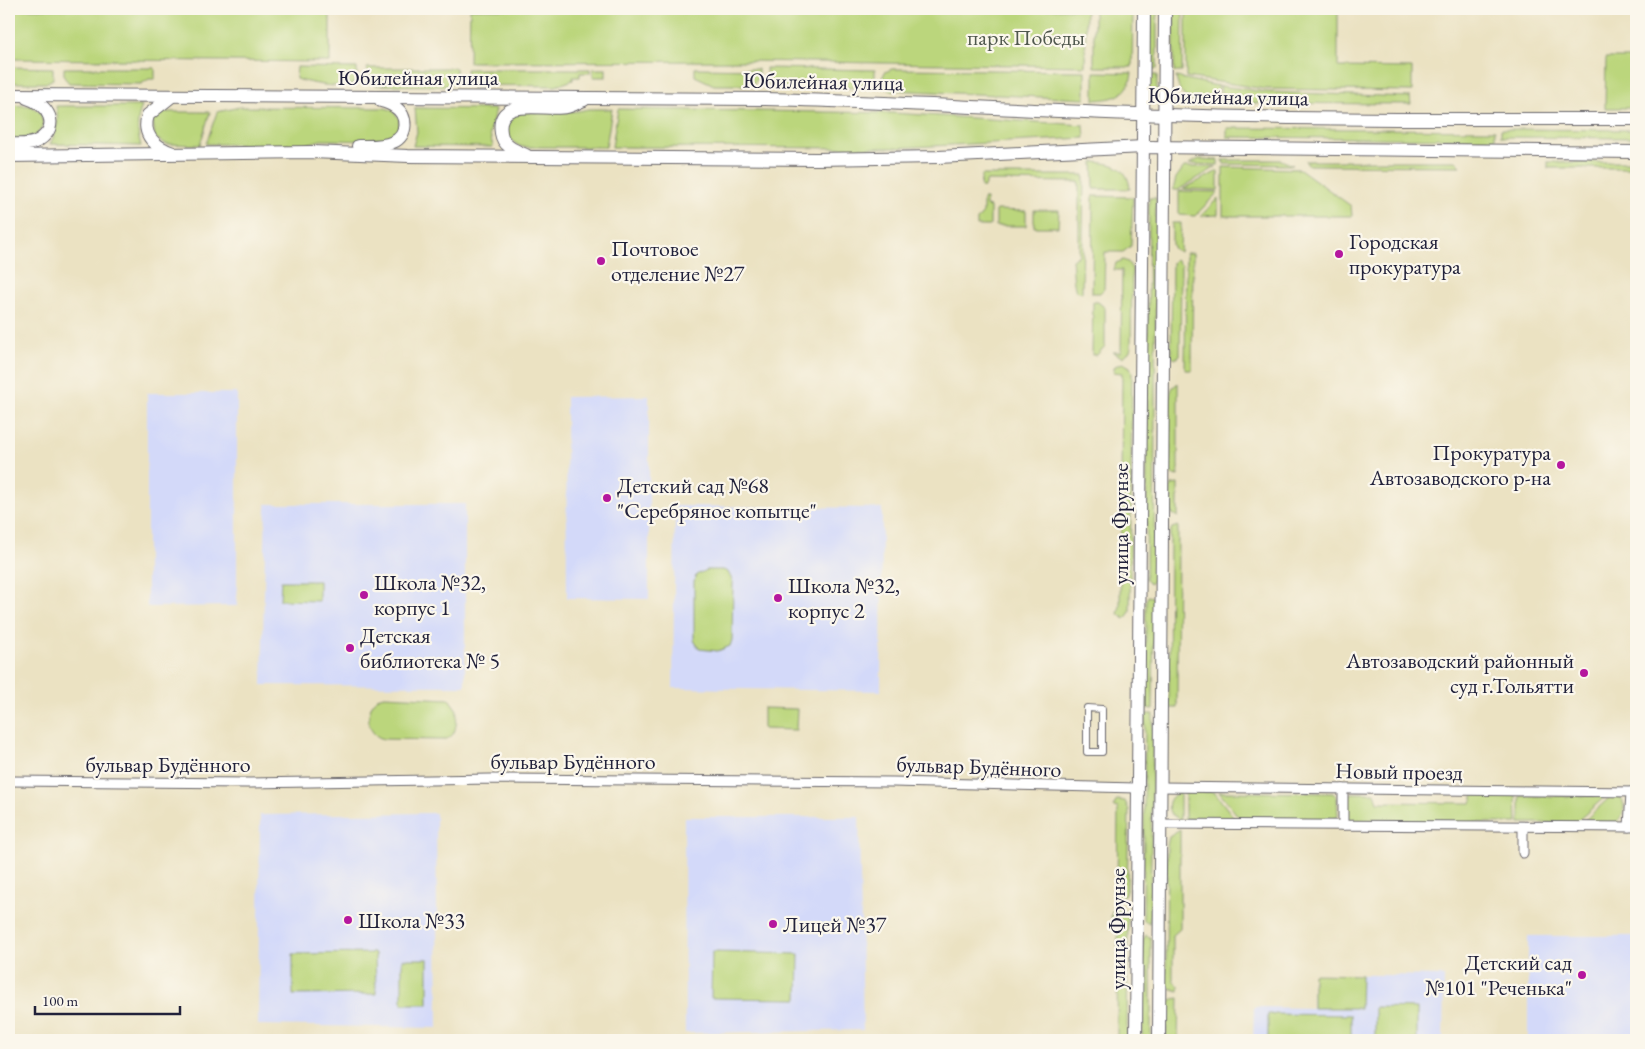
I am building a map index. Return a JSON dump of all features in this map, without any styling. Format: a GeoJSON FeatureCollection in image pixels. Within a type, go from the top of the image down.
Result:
{"type":"FeatureCollection","features":[{"type":"Feature","properties":{"kind":"main road","name":"улица Фрунзе"},"geometry":{"type":"LineString","coordinates":[[1136,1040],[1144,9]]}},
{"type":"Feature","properties":{"kind":"main road","name":"улица Фрунзе"},"geometry":{"type":"LineString","coordinates":[[1159,1040],[1166,9]]}},
{"type":"Feature","properties":{"kind":"main road","name":"Юбилейная улица"},"geometry":{"type":"LineString","coordinates":[[11,95],[375,98],[591,97],[879,101],[1165,115],[1636,120]]}},
{"type":"Feature","properties":{"kind":"main road"},"geometry":{"type":"LineString","coordinates":[[9,144],[30,144],[40,140],[50,125],[50,115],[44,105],[11,95]]}},
{"type":"Feature","properties":{"kind":"main road"},"geometry":{"type":"LineString","coordinates":[[172,96],[148,115],[146,128],[153,143],[179,155]]}},
{"type":"Feature","properties":{"kind":"main road"},"geometry":{"type":"LineString","coordinates":[[529,157],[508,146],[502,139],[501,122],[505,114],[515,107],[566,107],[591,97]]}},
{"type":"Feature","properties":{"kind":"main road"},"geometry":{"type":"LineString","coordinates":[[312,152],[333,146],[385,145],[400,138],[405,126],[402,114],[396,107],[375,98]]}},
{"type":"Feature","properties":{"kind":"main road"},"geometry":{"type":"LineString","coordinates":[[9,156],[312,152],[408,156],[816,159],[938,157],[1144,147],[1636,152]]}},
{"type":"Feature","properties":{"kind":"main road"},"geometry":{"type":"LineString","coordinates":[[1140,591],[1161,592]]}},
{"type":"Feature","properties":{"kind":"main road"},"geometry":{"type":"LineString","coordinates":[[1137,927],[1160,927]]}},
{"type":"Feature","properties":{"kind":"street"},"geometry":{"type":"LineString","coordinates":[[1087,708],[1102,709],[1102,752],[1087,752],[1087,708]]}},
{"type":"Feature","properties":{"kind":"street","name":"бульвар Будённого"},"geometry":{"type":"LineString","coordinates":[[9,782],[250,783],[491,779],[884,782],[1137,788]]}},
{"type":"Feature","properties":{"kind":"street","name":"Новый проезд"},"geometry":{"type":"LineString","coordinates":[[1160,787],[1633,792]]}},
{"type":"Feature","properties":{"kind":"street"},"geometry":{"type":"LineString","coordinates":[[1343,789],[1343,825]]}},
{"type":"Feature","properties":{"kind":"street"},"geometry":{"type":"LineString","coordinates":[[1160,824],[1633,827],[1633,792]]}},
{"type":"Feature","properties":{"kind":"street"},"geometry":{"type":"LineString","coordinates":[[1523,826],[1523,853]]}},
{"type":"Feature","properties":{"kind":"shaded area"},"geometry":{"type":"Polygon","coordinates":[[[147,393],[237,393],[237,606],[147,607],[147,393]]]}},
{"type":"Feature","properties":{"kind":"shaded area","name":"Детский сад №68 \"Серебряное копытце\""},"geometry":{"type":"Polygon","coordinates":[[[649,396],[649,599],[567,598],[566,397],[649,396]]]}},
{"type":"Feature","properties":{"kind":"shaded area","name":"Школа №32, корпус 1"},"geometry":{"type":"Polygon","coordinates":[[[266,504],[465,504],[465,686],[262,685],[266,504]]]}},
{"type":"Feature","properties":{"kind":"shaded area","name":"Школа №32, корпус 2"},"geometry":{"type":"Polygon","coordinates":[[[675,506],[882,508],[881,691],[673,688],[675,506]]]}},
{"type":"Feature","properties":{"kind":"shaded area","name":"Школа №33"},"geometry":{"type":"Polygon","coordinates":[[[436,813],[438,1028],[258,1025],[260,815],[436,813]]]}},
{"type":"Feature","properties":{"kind":"shaded area","name":"Лицей №37"},"geometry":{"type":"Polygon","coordinates":[[[684,817],[859,817],[863,1030],[685,1033],[684,817]]]}},
{"type":"Feature","properties":{"kind":"shaded area","name":"Детский сад №101 \"Реченька\""},"geometry":{"type":"Polygon","coordinates":[[[1528,936],[1636,936],[1636,1040],[1528,1040],[1528,936]]]}},
{"type":"Feature","properties":{"kind":"shaded area"},"geometry":{"type":"Polygon","coordinates":[[[1313,974],[1444,976],[1443,1040],[1253,1040],[1254,1007],[1312,1008],[1313,974]]]}},
{"type":"Feature","properties":{"kind":"green space"},"geometry":{"type":"Polygon","coordinates":[[[9,9],[330,9],[330,62],[9,59],[9,9]]]}},
{"type":"Feature","properties":{"kind":"green space","name":"парк Победы"},"geometry":{"type":"Polygon","coordinates":[[[470,9],[1086,9],[1085,66],[748,61],[469,62],[470,9]]]}},
{"type":"Feature","properties":{"kind":"green space"},"geometry":{"type":"Polygon","coordinates":[[[1094,9],[1133,9],[1132,67],[1094,67],[1094,9]]]}},
{"type":"Feature","properties":{"kind":"green space"},"geometry":{"type":"Polygon","coordinates":[[[1149,9],[1157,9],[1157,69],[1148,69],[1149,9]]]}},
{"type":"Feature","properties":{"kind":"green space"},"geometry":{"type":"Polygon","coordinates":[[[1174,9],[1183,9],[1182,72],[1174,72],[1174,9]]]}},
{"type":"Feature","properties":{"kind":"green space"},"geometry":{"type":"Polygon","coordinates":[[[1186,9],[1338,9],[1338,67],[1412,68],[1412,91],[1265,89],[1186,77],[1186,9]]]}},
{"type":"Feature","properties":{"kind":"green space"},"geometry":{"type":"Polygon","coordinates":[[[1606,58],[1636,58],[1636,108],[1605,108],[1606,58]]]}},
{"type":"Feature","properties":{"kind":"green space"},"geometry":{"type":"Polygon","coordinates":[[[9,67],[53,68],[53,79],[46,83],[9,83],[9,67]]]}},
{"type":"Feature","properties":{"kind":"green space"},"geometry":{"type":"Polygon","coordinates":[[[297,67],[357,68],[357,80],[353,84],[338,86],[310,83],[296,79],[297,67]]]}},
{"type":"Feature","properties":{"kind":"green space"},"geometry":{"type":"Polygon","coordinates":[[[64,68],[155,68],[155,79],[149,79],[141,84],[69,83],[64,77],[64,68]]]}},
{"type":"Feature","properties":{"kind":"green space"},"geometry":{"type":"Polygon","coordinates":[[[367,68],[456,68],[456,80],[448,86],[376,85],[368,81],[367,68]]]}},
{"type":"Feature","properties":{"kind":"green space"},"geometry":{"type":"Polygon","coordinates":[[[695,68],[758,69],[758,79],[751,85],[714,85],[695,76],[695,68]]]}},
{"type":"Feature","properties":{"kind":"green space"},"geometry":{"type":"Polygon","coordinates":[[[766,68],[875,70],[875,84],[867,88],[776,87],[767,84],[766,68]]]}},
{"type":"Feature","properties":{"kind":"green space"},"geometry":{"type":"Polygon","coordinates":[[[466,69],[590,69],[590,73],[580,73],[580,77],[573,77],[573,80],[556,86],[473,85],[467,81],[466,69]]]}},
{"type":"Feature","properties":{"kind":"green space"},"geometry":{"type":"Polygon","coordinates":[[[593,69],[606,69],[606,77],[593,77],[593,69]]]}},
{"type":"Feature","properties":{"kind":"green space"},"geometry":{"type":"Polygon","coordinates":[[[892,69],[1085,71],[1085,99],[890,90],[883,87],[882,78],[885,72],[892,69]]]}},
{"type":"Feature","properties":{"kind":"green space"},"geometry":{"type":"Polygon","coordinates":[[[1094,72],[1132,73],[1128,87],[1119,95],[1108,99],[1094,100],[1094,72]]]}},
{"type":"Feature","properties":{"kind":"green space"},"geometry":{"type":"Polygon","coordinates":[[[1148,75],[1157,75],[1157,94],[1155,96],[1148,93],[1148,75]]]}},
{"type":"Feature","properties":{"kind":"green space"},"geometry":{"type":"Polygon","coordinates":[[[1176,77],[1218,86],[1219,103],[1197,102],[1186,97],[1178,86],[1176,77]]]}},
{"type":"Feature","properties":{"kind":"green space"},"geometry":{"type":"Polygon","coordinates":[[[1220,86],[1267,92],[1410,97],[1411,104],[1222,103],[1220,86]]]}},
{"type":"Feature","properties":{"kind":"green space"},"geometry":{"type":"Polygon","coordinates":[[[9,105],[31,106],[41,113],[43,125],[37,134],[29,138],[9,138],[9,105]]]}},
{"type":"Feature","properties":{"kind":"green space"},"geometry":{"type":"Polygon","coordinates":[[[56,106],[142,106],[138,126],[141,146],[50,144],[57,125],[56,106]]]}},
{"type":"Feature","properties":{"kind":"green space"},"geometry":{"type":"Polygon","coordinates":[[[240,107],[385,108],[392,110],[399,118],[399,133],[382,141],[321,140],[303,145],[206,144],[217,112],[240,107]]]}},
{"type":"Feature","properties":{"kind":"green space"},"geometry":{"type":"Polygon","coordinates":[[[415,108],[495,109],[490,134],[493,147],[413,146],[417,132],[415,108]]]}},
{"type":"Feature","properties":{"kind":"green space"},"geometry":{"type":"Polygon","coordinates":[[[588,109],[612,109],[606,147],[522,147],[513,142],[508,134],[507,125],[513,115],[531,112],[569,112],[588,109]]]}},
{"type":"Feature","properties":{"kind":"green space"},"geometry":{"type":"Polygon","coordinates":[[[618,109],[892,113],[1084,125],[1085,138],[894,148],[612,147],[618,109]]]}},
{"type":"Feature","properties":{"kind":"green space"},"geometry":{"type":"Polygon","coordinates":[[[167,112],[210,112],[200,145],[166,144],[155,138],[153,121],[158,114],[167,112]]]}},
{"type":"Feature","properties":{"kind":"green space"},"geometry":{"type":"Polygon","coordinates":[[[1227,128],[1495,130],[1495,139],[1227,137],[1227,128]]]}},
{"type":"Feature","properties":{"kind":"green space"},"geometry":{"type":"Polygon","coordinates":[[[1501,129],[1636,130],[1636,138],[1501,137],[1501,129]]]}},
{"type":"Feature","properties":{"kind":"green space"},"geometry":{"type":"Polygon","coordinates":[[[1199,159],[1218,160],[1218,165],[1189,164],[1199,159]]]}},
{"type":"Feature","properties":{"kind":"green space"},"geometry":{"type":"Polygon","coordinates":[[[1223,160],[1281,160],[1293,165],[1224,164],[1223,160]]]}},
{"type":"Feature","properties":{"kind":"green space"},"geometry":{"type":"Polygon","coordinates":[[[1305,161],[1456,161],[1461,166],[1309,165],[1305,161]]]}},
{"type":"Feature","properties":{"kind":"green space"},"geometry":{"type":"Polygon","coordinates":[[[1093,162],[1113,165],[1123,171],[1129,182],[1130,189],[1094,189],[1093,162]]]}},
{"type":"Feature","properties":{"kind":"green space"},"geometry":{"type":"Polygon","coordinates":[[[1548,162],[1636,162],[1636,168],[1548,168],[1548,162]]]}},
{"type":"Feature","properties":{"kind":"green space"},"geometry":{"type":"Polygon","coordinates":[[[1184,167],[1216,167],[1178,190],[1173,190],[1176,178],[1184,167]]]}},
{"type":"Feature","properties":{"kind":"green space"},"geometry":{"type":"Polygon","coordinates":[[[1223,167],[1300,169],[1351,206],[1352,216],[1223,216],[1223,167]]]}},
{"type":"Feature","properties":{"kind":"green space"},"geometry":{"type":"Polygon","coordinates":[[[1218,171],[1218,190],[1183,189],[1218,171]]]}},
{"type":"Feature","properties":{"kind":"green space"},"geometry":{"type":"Polygon","coordinates":[[[982,175],[1084,175],[1082,293],[1076,291],[1075,288],[1072,260],[1079,255],[1079,182],[987,181],[983,189],[980,185],[982,175]]]}},
{"type":"Feature","properties":{"kind":"green space"},"geometry":{"type":"Polygon","coordinates":[[[1179,191],[1218,192],[1195,216],[1179,215],[1179,191]]]}},
{"type":"Feature","properties":{"kind":"green space"},"geometry":{"type":"Polygon","coordinates":[[[1093,196],[1133,197],[1131,246],[1123,252],[1105,252],[1104,289],[1100,293],[1092,293],[1093,196]]]}},
{"type":"Feature","properties":{"kind":"green space"},"geometry":{"type":"Polygon","coordinates":[[[1149,198],[1156,198],[1154,580],[1150,584],[1146,580],[1149,198]]]}},
{"type":"Feature","properties":{"kind":"green space"},"geometry":{"type":"Polygon","coordinates":[[[1218,198],[1218,215],[1201,216],[1218,198]]]}},
{"type":"Feature","properties":{"kind":"green space"},"geometry":{"type":"Polygon","coordinates":[[[983,199],[986,199],[986,206],[990,207],[990,226],[977,226],[977,220],[983,213],[983,199]]]}},
{"type":"Feature","properties":{"kind":"green space"},"geometry":{"type":"Polygon","coordinates":[[[996,210],[1026,211],[1026,226],[996,226],[996,210]]]}},
{"type":"Feature","properties":{"kind":"green space"},"geometry":{"type":"Polygon","coordinates":[[[1034,210],[1059,210],[1058,227],[1034,227],[1034,210]]]}},
{"type":"Feature","properties":{"kind":"green space"},"geometry":{"type":"Polygon","coordinates":[[[1172,223],[1181,223],[1180,252],[1174,249],[1172,245],[1172,223]]]}},
{"type":"Feature","properties":{"kind":"green space"},"geometry":{"type":"Polygon","coordinates":[[[1186,253],[1193,253],[1192,370],[1185,370],[1186,253]]]}},
{"type":"Feature","properties":{"kind":"green space"},"geometry":{"type":"Polygon","coordinates":[[[1123,260],[1128,262],[1132,269],[1131,348],[1122,357],[1113,352],[1121,352],[1122,270],[1114,270],[1116,263],[1123,260]]]}},
{"type":"Feature","properties":{"kind":"green space"},"geometry":{"type":"Polygon","coordinates":[[[1176,260],[1181,265],[1180,355],[1175,359],[1171,356],[1172,263],[1176,260]]]}},
{"type":"Feature","properties":{"kind":"green space"},"geometry":{"type":"Polygon","coordinates":[[[1093,302],[1098,302],[1105,308],[1105,346],[1097,355],[1092,355],[1093,302]]]}},
{"type":"Feature","properties":{"kind":"green space"},"geometry":{"type":"Polygon","coordinates":[[[1123,363],[1130,367],[1132,372],[1130,612],[1125,619],[1118,614],[1120,606],[1122,373],[1113,372],[1115,366],[1123,363]]]}},
{"type":"Feature","properties":{"kind":"green space"},"geometry":{"type":"Polygon","coordinates":[[[1178,383],[1178,476],[1173,475],[1170,471],[1170,395],[1172,388],[1178,383]]]}},
{"type":"Feature","properties":{"kind":"green space"},"geometry":{"type":"Polygon","coordinates":[[[1178,484],[1178,517],[1171,513],[1170,489],[1172,485],[1178,484]]]}},
{"type":"Feature","properties":{"kind":"green space"},"geometry":{"type":"Polygon","coordinates":[[[1178,526],[1177,708],[1169,708],[1170,533],[1172,528],[1178,526]]]}},
{"type":"Feature","properties":{"kind":"green space"},"geometry":{"type":"Polygon","coordinates":[[[707,570],[723,570],[728,572],[733,582],[732,640],[730,646],[718,651],[699,649],[694,640],[694,582],[696,575],[707,570]]]}},
{"type":"Feature","properties":{"kind":"green space"},"geometry":{"type":"Polygon","coordinates":[[[281,581],[319,581],[319,601],[280,600],[281,581]]]}},
{"type":"Feature","properties":{"kind":"green space"},"geometry":{"type":"Polygon","coordinates":[[[1148,596],[1152,597],[1154,602],[1153,709],[1145,708],[1146,600],[1148,596]]]}},
{"type":"Feature","properties":{"kind":"green space"},"geometry":{"type":"Polygon","coordinates":[[[384,696],[449,699],[457,710],[454,733],[443,740],[383,739],[377,736],[370,727],[370,709],[377,698],[384,696]]]}},
{"type":"Feature","properties":{"kind":"green space"},"geometry":{"type":"Polygon","coordinates":[[[763,708],[797,709],[796,730],[763,729],[763,708]]]}},
{"type":"Feature","properties":{"kind":"green space"},"geometry":{"type":"Polygon","coordinates":[[[1145,714],[1153,714],[1150,923],[1143,920],[1145,714]]]}},
{"type":"Feature","properties":{"kind":"green space"},"geometry":{"type":"Polygon","coordinates":[[[1180,792],[1180,820],[1170,813],[1168,806],[1171,798],[1180,792]]]}},
{"type":"Feature","properties":{"kind":"green space"},"geometry":{"type":"Polygon","coordinates":[[[1185,792],[1214,792],[1236,820],[1185,820],[1185,792]]]}},
{"type":"Feature","properties":{"kind":"green space"},"geometry":{"type":"Polygon","coordinates":[[[1219,792],[1333,793],[1337,797],[1338,816],[1333,821],[1241,820],[1219,792]]]}},
{"type":"Feature","properties":{"kind":"green space"},"geometry":{"type":"Polygon","coordinates":[[[1352,793],[1375,793],[1378,802],[1471,803],[1474,794],[1516,795],[1517,823],[1350,822],[1346,818],[1347,796],[1352,793]]]}},
{"type":"Feature","properties":{"kind":"green space"},"geometry":{"type":"Polygon","coordinates":[[[1520,796],[1606,796],[1575,823],[1520,823],[1520,796]]]}},
{"type":"Feature","properties":{"kind":"green space"},"geometry":{"type":"Polygon","coordinates":[[[1611,796],[1620,797],[1622,800],[1624,811],[1621,818],[1615,823],[1581,824],[1611,796]]]}},
{"type":"Feature","properties":{"kind":"green space"},"geometry":{"type":"Polygon","coordinates":[[[1117,800],[1125,801],[1129,810],[1127,889],[1124,895],[1118,897],[1114,895],[1112,889],[1117,889],[1118,808],[1113,807],[1117,800]]]}},
{"type":"Feature","properties":{"kind":"green space"},"geometry":{"type":"Polygon","coordinates":[[[1180,830],[1180,929],[1173,935],[1173,980],[1179,986],[1179,991],[1169,988],[1166,982],[1167,846],[1169,837],[1180,830]]]}},
{"type":"Feature","properties":{"kind":"green space"},"geometry":{"type":"Polygon","coordinates":[[[1117,909],[1125,911],[1128,918],[1127,1040],[1117,1040],[1118,919],[1111,918],[1112,911],[1117,909]]]}},
{"type":"Feature","properties":{"kind":"green space"},"geometry":{"type":"Polygon","coordinates":[[[1146,935],[1151,938],[1151,1040],[1142,1040],[1143,940],[1146,935]]]}},
{"type":"Feature","properties":{"kind":"green space"},"geometry":{"type":"Polygon","coordinates":[[[712,952],[799,954],[798,999],[711,998],[712,952]]]}},
{"type":"Feature","properties":{"kind":"green space"},"geometry":{"type":"Polygon","coordinates":[[[375,953],[376,994],[293,995],[293,954],[375,953]]]}},
{"type":"Feature","properties":{"kind":"green space"},"geometry":{"type":"Polygon","coordinates":[[[402,959],[428,959],[428,1004],[402,1004],[402,959]]]}},
{"type":"Feature","properties":{"kind":"green space"},"geometry":{"type":"Polygon","coordinates":[[[1313,974],[1361,975],[1360,1008],[1313,1008],[1313,974]]]}},
{"type":"Feature","properties":{"kind":"green space"},"geometry":{"type":"Polygon","coordinates":[[[1179,998],[1178,1040],[1166,1040],[1167,1003],[1179,998]]]}},
{"type":"Feature","properties":{"kind":"green space"},"geometry":{"type":"Polygon","coordinates":[[[1375,1007],[1417,1008],[1417,1040],[1375,1040],[1375,1007]]]}},
{"type":"Feature","properties":{"kind":"green space"},"geometry":{"type":"Polygon","coordinates":[[[1268,1014],[1351,1015],[1351,1040],[1268,1040],[1268,1014]]]}},
{"type":"Feature","properties":{"kind":"place","name":"Городская прокуратура"},"geometry":{"type":"Point","coordinates":[1339,254]}},
{"type":"Feature","properties":{"kind":"place","name":"Почтовое отделение №27"},"geometry":{"type":"Point","coordinates":[601,261]}},
{"type":"Feature","properties":{"kind":"place","name":"Прокуратура Автозаводского р-на"},"geometry":{"type":"Point","coordinates":[1561,465]}},
{"type":"Feature","properties":{"kind":"place","name":"Детский сад №68 \"Серебряное копытце\""},"geometry":{"type":"Point","coordinates":[607,498]}},
{"type":"Feature","properties":{"kind":"place","name":"Школа №32, корпус 1"},"geometry":{"type":"Point","coordinates":[364,595]}},
{"type":"Feature","properties":{"kind":"place","name":"Школа №32, корпус 2"},"geometry":{"type":"Point","coordinates":[778,598]}},
{"type":"Feature","properties":{"kind":"place","name":"Детская библиотека № 5"},"geometry":{"type":"Point","coordinates":[350,648]}},
{"type":"Feature","properties":{"kind":"place","name":"Автозаводский районный суд г.Тольятти"},"geometry":{"type":"Point","coordinates":[1584,673]}},
{"type":"Feature","properties":{"kind":"place","name":"Школа №33"},"geometry":{"type":"Point","coordinates":[348,920]}},
{"type":"Feature","properties":{"kind":"place","name":"Лицей №37"},"geometry":{"type":"Point","coordinates":[773,924]}},
{"type":"Feature","properties":{"kind":"place","name":"Детский сад №101 \"Реченька\""},"geometry":{"type":"Point","coordinates":[1582,975]}}]}
